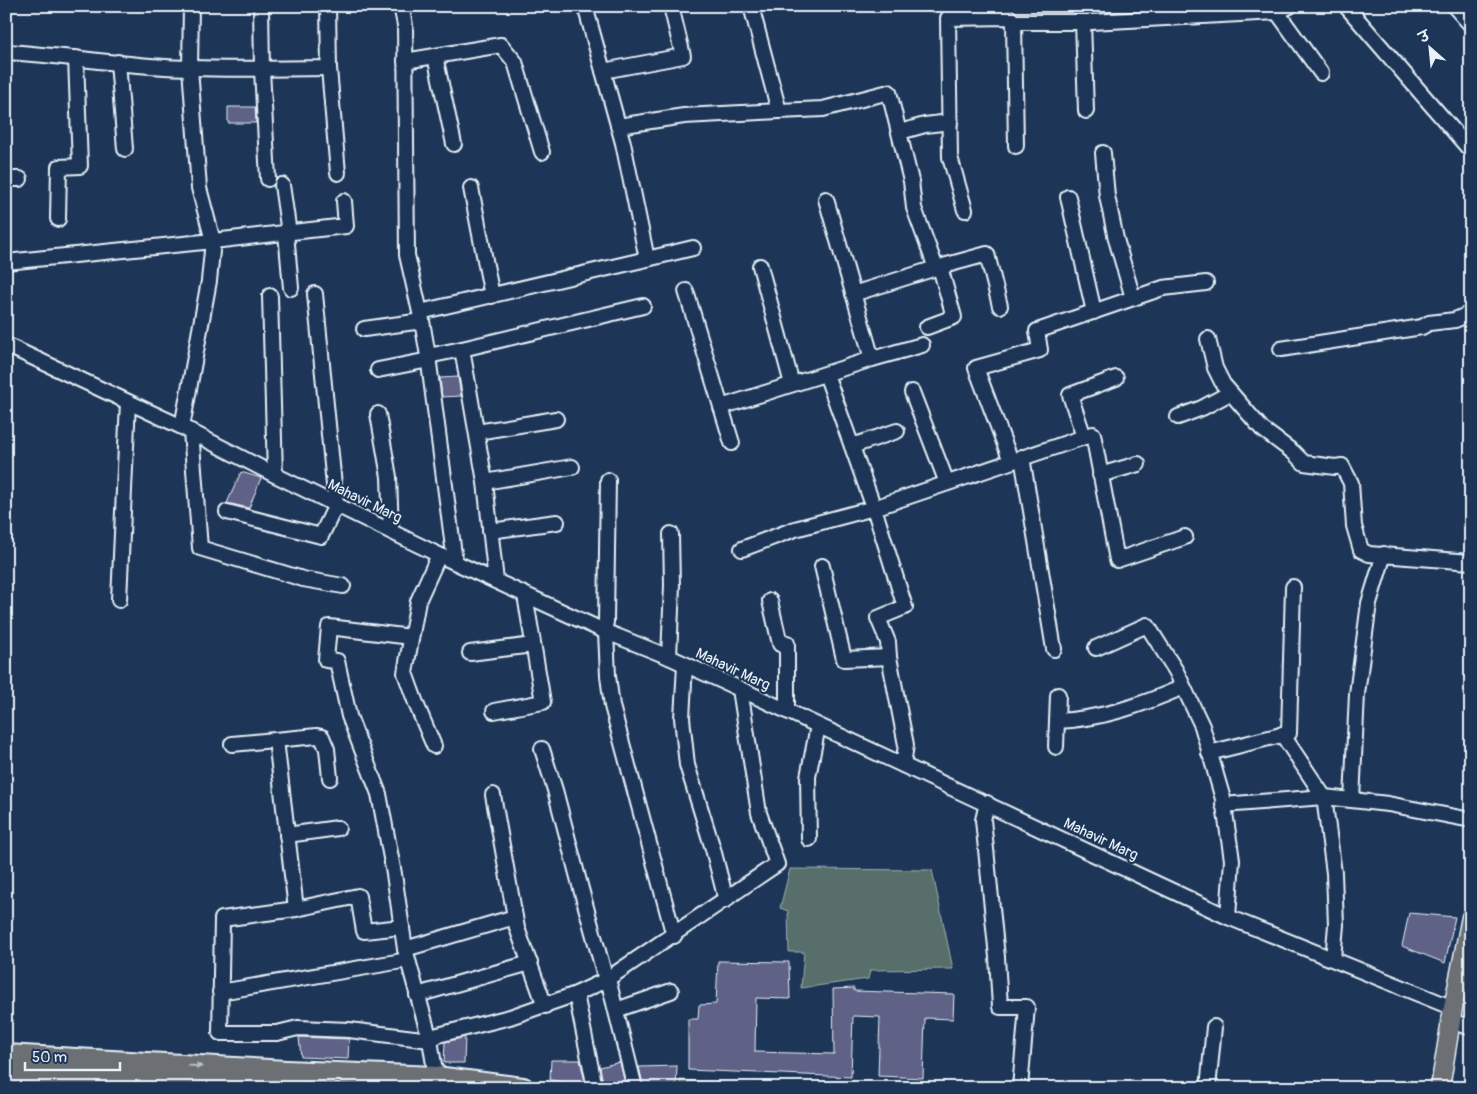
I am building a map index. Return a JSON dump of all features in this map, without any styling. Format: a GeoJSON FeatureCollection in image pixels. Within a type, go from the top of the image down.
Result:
{"type":"FeatureCollection","features":[{"type":"Feature","properties":{"kind":"highway"},"geometry":{"type":"LineString","coordinates":[[6,1054],[286,1071],[436,1077],[523,1088]]}},
{"type":"Feature","properties":{"kind":"highway"},"geometry":{"type":"LineString","coordinates":[[6,1073],[293,1088]]}},
{"type":"Feature","properties":{"kind":"main road"},"geometry":{"type":"LineString","coordinates":[[1440,1088],[1471,917]]}},
{"type":"Feature","properties":{"kind":"street"},"geometry":{"type":"LineString","coordinates":[[190,6],[190,68],[199,188],[214,241],[186,429],[200,548],[303,579],[342,586]]}},
{"type":"Feature","properties":{"kind":"street"},"geometry":{"type":"LineString","coordinates":[[261,6],[262,70],[268,179]]}},
{"type":"Feature","properties":{"kind":"street"},"geometry":{"type":"LineString","coordinates":[[328,6],[329,68],[338,173]]}},
{"type":"Feature","properties":{"kind":"street"},"geometry":{"type":"LineString","coordinates":[[401,6],[405,25],[407,255],[421,316],[428,358],[455,562]]}},
{"type":"Feature","properties":{"kind":"street"},"geometry":{"type":"LineString","coordinates":[[585,6],[618,126],[647,259]]}},
{"type":"Feature","properties":{"kind":"street"},"geometry":{"type":"LineString","coordinates":[[603,71],[683,56],[671,6]]}},
{"type":"Feature","properties":{"kind":"street"},"geometry":{"type":"LineString","coordinates":[[751,6],[779,111]]}},
{"type":"Feature","properties":{"kind":"street"},"geometry":{"type":"LineString","coordinates":[[1346,6],[1471,151]]}},
{"type":"Feature","properties":{"kind":"street"},"geometry":{"type":"LineString","coordinates":[[1454,6],[1471,25]]}},
{"type":"Feature","properties":{"kind":"street"},"geometry":{"type":"LineString","coordinates":[[1014,22],[1083,22],[1284,9],[1321,74]]}},
{"type":"Feature","properties":{"kind":"street"},"geometry":{"type":"LineString","coordinates":[[965,210],[950,157],[948,18],[1000,12],[1014,22],[1016,146]]}},
{"type":"Feature","properties":{"kind":"street"},"geometry":{"type":"LineString","coordinates":[[1083,22],[1086,111]]}},
{"type":"Feature","properties":{"kind":"street"},"geometry":{"type":"LineString","coordinates":[[405,61],[501,45],[515,62],[542,152]]}},
{"type":"Feature","properties":{"kind":"street"},"geometry":{"type":"LineString","coordinates":[[6,52],[165,67],[262,70],[329,68]]}},
{"type":"Feature","properties":{"kind":"street"},"geometry":{"type":"LineString","coordinates":[[435,56],[454,144]]}},
{"type":"Feature","properties":{"kind":"street"},"geometry":{"type":"LineString","coordinates":[[58,219],[59,167],[80,166],[76,58]]}},
{"type":"Feature","properties":{"kind":"street"},"geometry":{"type":"LineString","coordinates":[[118,62],[125,150]]}},
{"type":"Feature","properties":{"kind":"street"},"geometry":{"type":"LineString","coordinates":[[618,126],[684,116],[823,109],[889,92],[911,181],[914,208],[938,267],[954,317],[927,326]]}},
{"type":"Feature","properties":{"kind":"street"},"geometry":{"type":"LineString","coordinates":[[900,132],[925,125],[950,122]]}},
{"type":"Feature","properties":{"kind":"street"},"geometry":{"type":"LineString","coordinates":[[1103,153],[1107,196],[1116,239],[1133,298]]}},
{"type":"Feature","properties":{"kind":"street"},"geometry":{"type":"LineString","coordinates":[[282,184],[288,233],[291,288]]}},
{"type":"Feature","properties":{"kind":"street"},"geometry":{"type":"LineString","coordinates":[[471,188],[492,296]]}},
{"type":"Feature","properties":{"kind":"street"},"geometry":{"type":"LineString","coordinates":[[1068,197],[1094,312]]}},
{"type":"Feature","properties":{"kind":"street"},"geometry":{"type":"LineString","coordinates":[[826,199],[872,359]]}},
{"type":"Feature","properties":{"kind":"street"},"geometry":{"type":"LineString","coordinates":[[6,262],[346,226],[344,201]]}},
{"type":"Feature","properties":{"kind":"street"},"geometry":{"type":"LineString","coordinates":[[364,329],[421,316],[492,296],[694,248]]}},
{"type":"Feature","properties":{"kind":"street"},"geometry":{"type":"LineString","coordinates":[[853,294],[938,267],[987,254],[1000,306]]}},
{"type":"Feature","properties":{"kind":"street"},"geometry":{"type":"LineString","coordinates":[[760,266],[792,384]]}},
{"type":"Feature","properties":{"kind":"street"},"geometry":{"type":"LineString","coordinates":[[1054,649],[1016,459],[976,368],[1040,350],[1037,331],[1163,288],[1206,283]]}},
{"type":"Feature","properties":{"kind":"street"},"geometry":{"type":"LineString","coordinates":[[686,290],[732,444]]}},
{"type":"Feature","properties":{"kind":"street"},"geometry":{"type":"LineString","coordinates":[[227,512],[321,536],[336,505],[315,294]]}},
{"type":"Feature","properties":{"kind":"street"},"geometry":{"type":"LineString","coordinates":[[270,296],[275,475]]}},
{"type":"Feature","properties":{"kind":"street"},"geometry":{"type":"LineString","coordinates":[[378,370],[643,306]]}},
{"type":"Feature","properties":{"kind":"street"},"geometry":{"type":"LineString","coordinates":[[1281,349],[1422,327],[1429,323],[1455,320],[1471,313]]}},
{"type":"Feature","properties":{"kind":"street"},"geometry":{"type":"LineString","coordinates":[[1208,339],[1215,368],[1222,384],[1262,429],[1293,452],[1304,463],[1335,467],[1342,466],[1351,483],[1354,526],[1361,550],[1369,554],[1471,562]]}},
{"type":"Feature","properties":{"kind":"street","name":"Mahavir Marg"},"geometry":{"type":"LineString","coordinates":[[6,345],[186,429],[275,475],[439,555],[605,632],[669,657],[740,689],[1228,917],[1333,959],[1452,1014],[1471,1028]]}},
{"type":"Feature","properties":{"kind":"street"},"geometry":{"type":"LineString","coordinates":[[721,407],[922,345]]}},
{"type":"Feature","properties":{"kind":"street"},"geometry":{"type":"LineString","coordinates":[[462,349],[477,432],[496,581]]}},
{"type":"Feature","properties":{"kind":"street"},"geometry":{"type":"LineString","coordinates":[[826,374],[874,508],[905,607],[878,618],[888,642],[889,657],[906,745],[903,765]]}},
{"type":"Feature","properties":{"kind":"street"},"geometry":{"type":"LineString","coordinates":[[1084,436],[1070,396],[1116,378]]}},
{"type":"Feature","properties":{"kind":"street"},"geometry":{"type":"LineString","coordinates":[[912,392],[948,483]]}},
{"type":"Feature","properties":{"kind":"street"},"geometry":{"type":"LineString","coordinates":[[1178,417],[1202,408],[1230,393]]}},
{"type":"Feature","properties":{"kind":"street"},"geometry":{"type":"LineString","coordinates":[[119,600],[128,402]]}},
{"type":"Feature","properties":{"kind":"street"},"geometry":{"type":"LineString","coordinates":[[378,414],[389,477],[391,531]]}},
{"type":"Feature","properties":{"kind":"street"},"geometry":{"type":"LineString","coordinates":[[477,432],[556,420]]}},
{"type":"Feature","properties":{"kind":"street"},"geometry":{"type":"LineString","coordinates":[[852,446],[897,431]]}},
{"type":"Feature","properties":{"kind":"street"},"geometry":{"type":"LineString","coordinates":[[742,549],[795,529],[874,508],[1092,434],[1117,560],[1185,537]]}},
{"type":"Feature","properties":{"kind":"street"},"geometry":{"type":"LineString","coordinates":[[1100,474],[1138,464]]}},
{"type":"Feature","properties":{"kind":"street"},"geometry":{"type":"LineString","coordinates":[[484,482],[572,467]]}},
{"type":"Feature","properties":{"kind":"street"},"geometry":{"type":"LineString","coordinates":[[608,480],[605,632],[612,706],[674,936]]}},
{"type":"Feature","properties":{"kind":"street"},"geometry":{"type":"LineString","coordinates":[[490,530],[558,522]]}},
{"type":"Feature","properties":{"kind":"street"},"geometry":{"type":"LineString","coordinates":[[669,657],[672,585],[671,534]]}},
{"type":"Feature","properties":{"kind":"street"},"geometry":{"type":"LineString","coordinates":[[1352,800],[1357,694],[1369,603],[1384,554]]}},
{"type":"Feature","properties":{"kind":"street"},"geometry":{"type":"LineString","coordinates":[[434,746],[405,672],[418,601],[439,555]]}},
{"type":"Feature","properties":{"kind":"street"},"geometry":{"type":"LineString","coordinates":[[822,566],[844,659],[889,657]]}},
{"type":"Feature","properties":{"kind":"street"},"geometry":{"type":"LineString","coordinates":[[1209,753],[1289,733],[1293,586]]}},
{"type":"Feature","properties":{"kind":"street"},"geometry":{"type":"LineString","coordinates":[[494,711],[543,702],[525,595]]}},
{"type":"Feature","properties":{"kind":"street"},"geometry":{"type":"LineString","coordinates":[[770,601],[780,644],[787,644],[787,712]]}},
{"type":"Feature","properties":{"kind":"street"},"geometry":{"type":"LineString","coordinates":[[1096,648],[1147,625],[1176,671],[1202,726],[1223,799],[1232,860],[1228,917]]}},
{"type":"Feature","properties":{"kind":"street"},"geometry":{"type":"LineString","coordinates":[[411,637],[329,627],[326,660],[337,661],[349,716],[379,794],[407,954],[430,1040],[436,1077]]}},
{"type":"Feature","properties":{"kind":"street"},"geometry":{"type":"LineString","coordinates":[[470,653],[533,645]]}},
{"type":"Feature","properties":{"kind":"street"},"geometry":{"type":"LineString","coordinates":[[685,665],[682,718],[687,765],[713,849],[726,900]]}},
{"type":"Feature","properties":{"kind":"street"},"geometry":{"type":"LineString","coordinates":[[1057,721],[1082,720],[1114,713],[1153,700],[1183,686]]}},
{"type":"Feature","properties":{"kind":"street"},"geometry":{"type":"LineString","coordinates":[[402,926],[364,930],[358,896],[296,909],[222,918],[220,1033],[276,1033],[298,1028],[348,1030],[430,1040],[438,1035],[510,1017],[576,994],[607,980],[674,936],[777,864],[759,814],[740,689]]}},
{"type":"Feature","properties":{"kind":"street"},"geometry":{"type":"LineString","coordinates":[[1056,747],[1058,695]]}},
{"type":"Feature","properties":{"kind":"street"},"geometry":{"type":"LineString","coordinates":[[810,839],[808,777],[818,726]]}},
{"type":"Feature","properties":{"kind":"street"},"geometry":{"type":"LineString","coordinates":[[1282,734],[1324,798],[1334,873],[1336,925],[1333,959]]}},
{"type":"Feature","properties":{"kind":"street"},"geometry":{"type":"LineString","coordinates":[[232,744],[322,737],[327,749],[330,778]]}},
{"type":"Feature","properties":{"kind":"street"},"geometry":{"type":"LineString","coordinates":[[276,740],[296,909]]}},
{"type":"Feature","properties":{"kind":"street"},"geometry":{"type":"LineString","coordinates":[[542,748],[616,1010],[636,1088]]}},
{"type":"Feature","properties":{"kind":"street"},"geometry":{"type":"LineString","coordinates":[[494,796],[517,928],[544,1006]]}},
{"type":"Feature","properties":{"kind":"street"},"geometry":{"type":"LineString","coordinates":[[1223,805],[1324,798],[1388,804],[1471,820]]}},
{"type":"Feature","properties":{"kind":"street"},"geometry":{"type":"LineString","coordinates":[[987,803],[983,820],[997,956],[1000,1007],[1027,1007],[1020,1088]]}},
{"type":"Feature","properties":{"kind":"street"},"geometry":{"type":"LineString","coordinates":[[287,835],[338,828]]}},
{"type":"Feature","properties":{"kind":"street"},"geometry":{"type":"LineString","coordinates":[[220,992],[407,954],[515,917]]}},
{"type":"Feature","properties":{"kind":"street"},"geometry":{"type":"LineString","coordinates":[[417,995],[530,963]]}},
{"type":"Feature","properties":{"kind":"street"},"geometry":{"type":"LineString","coordinates":[[616,1010],[671,991]]}},
{"type":"Feature","properties":{"kind":"street"},"geometry":{"type":"LineString","coordinates":[[576,994],[596,1088]]}},
{"type":"Feature","properties":{"kind":"street"},"geometry":{"type":"LineString","coordinates":[[1208,1088],[1214,1028]]}},
{"type":"Feature","properties":{"kind":"green space"},"geometry":{"type":"Polygon","coordinates":[[[790,869],[932,870],[953,969],[870,970],[868,979],[801,988],[804,952],[789,952],[788,911],[780,908],[790,869]]]}},
{"type":"Feature","properties":{"kind":"green space"},"geometry":{"type":"Polygon","coordinates":[[[680,1080],[775,1087],[775,1088],[680,1088],[680,1080]]]}},
{"type":"Feature","properties":{"kind":"building"},"geometry":{"type":"Polygon","coordinates":[[[228,107],[255,107],[256,123],[228,123],[228,107]]]}},
{"type":"Feature","properties":{"kind":"building"},"geometry":{"type":"Polygon","coordinates":[[[458,377],[461,396],[442,397],[440,378],[458,377]]]}},
{"type":"Feature","properties":{"kind":"building"},"geometry":{"type":"Polygon","coordinates":[[[241,472],[261,478],[249,508],[227,503],[241,472]]]}},
{"type":"Feature","properties":{"kind":"building"},"geometry":{"type":"Polygon","coordinates":[[[1409,913],[1455,917],[1445,963],[1402,946],[1409,913]]]}},
{"type":"Feature","properties":{"kind":"building"},"geometry":{"type":"Polygon","coordinates":[[[718,961],[789,962],[790,999],[756,998],[755,1052],[834,1054],[833,989],[854,988],[854,991],[954,994],[953,1019],[925,1018],[923,1078],[878,1076],[880,1017],[853,1016],[851,1077],[688,1070],[688,1019],[698,1019],[699,1005],[716,1004],[718,961]]]}},
{"type":"Feature","properties":{"kind":"building"},"geometry":{"type":"Polygon","coordinates":[[[299,1037],[349,1039],[348,1059],[301,1057],[299,1037]]]}},
{"type":"Feature","properties":{"kind":"building"},"geometry":{"type":"Polygon","coordinates":[[[465,1037],[464,1063],[444,1063],[445,1042],[465,1037]]]}},
{"type":"Feature","properties":{"kind":"building"},"geometry":{"type":"Polygon","coordinates":[[[551,1060],[580,1060],[586,1086],[550,1080],[551,1060]]]}},
{"type":"Feature","properties":{"kind":"building"},"geometry":{"type":"Polygon","coordinates":[[[620,1062],[626,1088],[604,1088],[600,1067],[620,1062]]]}},
{"type":"Feature","properties":{"kind":"building"},"geometry":{"type":"Polygon","coordinates":[[[677,1066],[676,1088],[644,1088],[639,1067],[677,1066]]]}}]}
